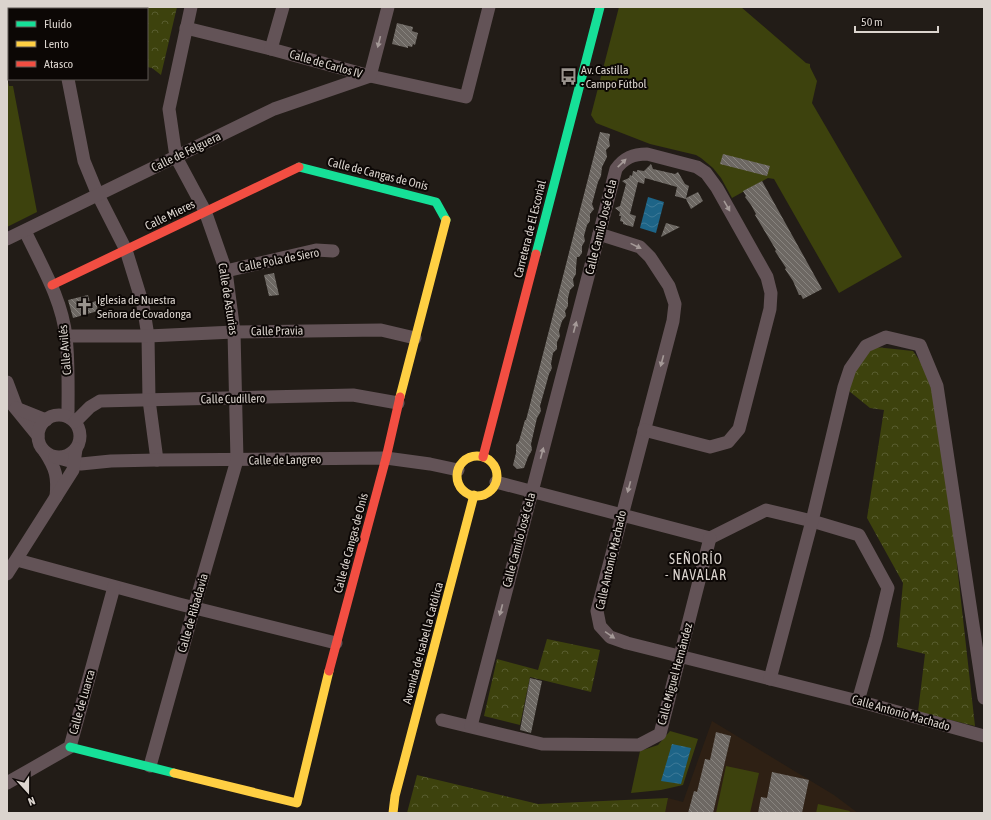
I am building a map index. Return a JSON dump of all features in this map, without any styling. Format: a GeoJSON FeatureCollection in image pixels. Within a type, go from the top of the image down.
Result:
{"type":"FeatureCollection","features":[{"type":"Feature","properties":{"kind":"street","name":"Calle de Asturias"},"geometry":{"type":"LineString","coordinates":[[191,7],[169,109],[176,157],[205,211],[226,271],[234,332],[237,460]]}},
{"type":"Feature","properties":{"kind":"street"},"geometry":{"type":"LineString","coordinates":[[271,48],[283,7]]}},
{"type":"Feature","properties":{"kind":"street"},"geometry":{"type":"LineString","coordinates":[[370,76],[388,7]]}},
{"type":"Feature","properties":{"kind":"street","name":"Calle de Carlos IV"},"geometry":{"type":"LineString","coordinates":[[186,28],[271,48],[370,76],[466,96],[489,7]]}},
{"type":"Feature","properties":{"kind":"street","name":"Carretera de El Escorial"},"geometry":{"type":"LineString","coordinates":[[484,457],[600,7]]}},
{"type":"Feature","properties":{"kind":"street","name":"Calle de Felguera"},"geometry":{"type":"LineString","coordinates":[[7,239],[274,109],[370,76]]}},
{"type":"Feature","properties":{"kind":"street"},"geometry":{"type":"LineString","coordinates":[[68,80],[84,161],[98,195],[126,250],[142,305],[148,336],[149,400],[157,460]]}},
{"type":"Feature","properties":{"kind":"street","name":"Calle Camilo José Cela"},"geometry":{"type":"LineString","coordinates":[[471,726],[616,169],[626,159],[634,154],[647,154],[697,167],[706,173],[717,188],[767,277],[771,293],[770,309],[764,335],[739,429],[728,442],[710,447],[644,430]]}},
{"type":"Feature","properties":{"kind":"street","name":"Calle Mieres"},"geometry":{"type":"LineString","coordinates":[[52,285],[298,166]]}},
{"type":"Feature","properties":{"kind":"street","name":"Calle de Cangas de Onís"},"geometry":{"type":"LineString","coordinates":[[70,746],[296,803],[446,220],[436,202],[298,166]]}},
{"type":"Feature","properties":{"kind":"street","name":"Calle Avilés"},"geometry":{"type":"LineString","coordinates":[[25,231],[52,285],[57,299],[66,336],[72,420]]}},
{"type":"Feature","properties":{"kind":"street","name":"Calle Antonio Machado"},"geometry":{"type":"LineString","coordinates":[[599,234],[640,247],[650,257],[669,286],[675,304],[673,321],[597,611],[600,626],[610,637],[627,643],[858,701],[984,736]]}},
{"type":"Feature","properties":{"kind":"street","name":"Calle Pola de Siero"},"geometry":{"type":"LineString","coordinates":[[226,271],[316,250],[333,250]]}},
{"type":"Feature","properties":{"kind":"street","name":"Calle Pravia"},"geometry":{"type":"LineString","coordinates":[[66,336],[148,336],[234,332],[381,330],[415,338]]}},
{"type":"Feature","properties":{"kind":"street"},"geometry":{"type":"LineString","coordinates":[[770,679],[812,521],[844,387],[850,369],[866,346],[886,337],[920,345],[938,386],[984,698]]}},
{"type":"Feature","properties":{"kind":"street"},"geometry":{"type":"LineString","coordinates":[[7,382],[16,408],[46,420]]}},
{"type":"Feature","properties":{"kind":"street","name":"Calle Cudillero"},"geometry":{"type":"LineString","coordinates":[[72,420],[100,401],[236,399],[353,395],[398,403]]}},
{"type":"Feature","properties":{"kind":"street"},"geometry":{"type":"LineString","coordinates":[[7,398],[38,436]]}},
{"type":"Feature","properties":{"kind":"street"},"geometry":{"type":"LineString","coordinates":[[7,574],[73,470],[80,435],[79,428],[72,420],[57,415],[46,420],[39,429],[38,436],[38,442],[50,455],[57,476],[56,496]]}},
{"type":"Feature","properties":{"kind":"street"},"geometry":{"type":"LineString","coordinates":[[50,455],[84,450],[98,458],[111,461]]}},
{"type":"Feature","properties":{"kind":"street"},"geometry":{"type":"LineString","coordinates":[[76,451],[81,464],[111,461]]}},
{"type":"Feature","properties":{"kind":"street"},"geometry":{"type":"LineString","coordinates":[[476,456],[484,457],[493,464],[496,470],[496,482],[487,493],[474,495],[467,493],[458,483],[458,470],[462,463],[468,458],[476,456]]}},
{"type":"Feature","properties":{"kind":"street","name":"Calle de Langreo"},"geometry":{"type":"LineString","coordinates":[[111,461],[386,458],[430,464],[458,470]]}},
{"type":"Feature","properties":{"kind":"street","name":"Calle de Ribadavia"},"geometry":{"type":"LineString","coordinates":[[150,766],[237,460]]}},
{"type":"Feature","properties":{"kind":"street"},"geometry":{"type":"LineString","coordinates":[[67,480],[80,468],[93,463]]}},
{"type":"Feature","properties":{"kind":"street"},"geometry":{"type":"LineString","coordinates":[[496,482],[710,538],[766,510],[812,521],[859,536],[888,588],[876,638],[858,701]]}},
{"type":"Feature","properties":{"kind":"street","name":"Avenida de Isabel la Católica"},"geometry":{"type":"LineString","coordinates":[[388,813],[395,796],[474,495]]}},
{"type":"Feature","properties":{"kind":"street","name":"Calle Miguel Hernández"},"geometry":{"type":"LineString","coordinates":[[442,720],[542,744],[640,745],[660,734],[710,538]]}},
{"type":"Feature","properties":{"kind":"street"},"geometry":{"type":"LineString","coordinates":[[17,560],[194,608],[336,643]]}},
{"type":"Feature","properties":{"kind":"street","name":"Calle de Luarca"},"geometry":{"type":"LineString","coordinates":[[7,783],[70,746],[114,587]]}},
{"type":"Feature","properties":{"kind":"street","name":"Avenida de Isabel la Católica"},"geometry":{"type":"LineString","coordinates":[[393,813],[395,796]]}},
{"type":"Feature","properties":{"kind":"shaded area"},"geometry":{"type":"Polygon","coordinates":[[[712,721],[834,795],[858,813],[665,813],[668,798],[683,802],[712,721]]]}},
{"type":"Feature","properties":{"kind":"green space"},"geometry":{"type":"Polygon","coordinates":[[[177,7],[161,75],[152,68],[148,67],[148,8],[144,8],[177,7]]]}},
{"type":"Feature","properties":{"kind":"green space"},"geometry":{"type":"Polygon","coordinates":[[[619,7],[741,7],[806,63],[810,64],[817,81],[812,103],[902,257],[839,293],[774,179],[768,178],[732,198],[721,178],[713,168],[696,155],[650,144],[596,123],[591,115],[619,7]]]}},
{"type":"Feature","properties":{"kind":"green space"},"geometry":{"type":"Polygon","coordinates":[[[7,78],[9,86],[13,86],[37,212],[7,227],[7,78]]]}},
{"type":"Feature","properties":{"kind":"green space"},"geometry":{"type":"Polygon","coordinates":[[[866,346],[913,351],[937,386],[975,726],[918,712],[925,654],[897,647],[903,583],[867,518],[884,410],[870,408],[844,387],[866,346]]]}},
{"type":"Feature","properties":{"kind":"green space"},"geometry":{"type":"Polygon","coordinates":[[[547,639],[600,650],[591,692],[530,677],[520,725],[484,716],[497,659],[538,670],[547,639]]]}},
{"type":"Feature","properties":{"kind":"green space"},"geometry":{"type":"Polygon","coordinates":[[[670,731],[698,739],[683,785],[661,790],[631,793],[640,751],[658,745],[670,731]]]}},
{"type":"Feature","properties":{"kind":"green space"},"geometry":{"type":"Polygon","coordinates":[[[726,766],[759,773],[750,813],[716,813],[726,766]]]}},
{"type":"Feature","properties":{"kind":"green space"},"geometry":{"type":"Polygon","coordinates":[[[417,775],[538,804],[668,798],[665,813],[407,813],[417,775]]]}},
{"type":"Feature","properties":{"kind":"green space"},"geometry":{"type":"Polygon","coordinates":[[[818,804],[850,811],[849,813],[816,813],[818,804]]]}},
{"type":"Feature","properties":{"kind":"water"},"geometry":{"type":"Polygon","coordinates":[[[648,197],[664,202],[656,233],[640,228],[648,197]]]}},
{"type":"Feature","properties":{"kind":"water"},"geometry":{"type":"Polygon","coordinates":[[[672,744],[691,748],[681,784],[661,781],[672,744]]]}},
{"type":"Feature","properties":{"kind":"building"},"geometry":{"type":"Polygon","coordinates":[[[397,23],[413,27],[412,31],[418,33],[415,45],[413,44],[412,47],[408,46],[408,48],[392,44],[397,23]]]}},
{"type":"Feature","properties":{"kind":"building"},"geometry":{"type":"Polygon","coordinates":[[[600,132],[610,134],[610,146],[606,150],[607,157],[602,167],[601,176],[592,204],[594,209],[590,214],[590,221],[587,225],[584,236],[585,241],[582,246],[582,253],[579,257],[577,257],[576,274],[573,279],[574,286],[570,290],[568,306],[565,311],[566,316],[562,321],[559,331],[560,336],[557,342],[557,349],[553,353],[551,364],[552,368],[540,406],[541,411],[537,418],[531,444],[532,450],[524,468],[517,469],[513,465],[516,445],[519,441],[526,420],[600,132]]]}},
{"type":"Feature","properties":{"kind":"building"},"geometry":{"type":"Polygon","coordinates":[[[723,154],[770,166],[767,176],[720,164],[723,154]]]}},
{"type":"Feature","properties":{"kind":"building"},"geometry":{"type":"Polygon","coordinates":[[[651,164],[653,169],[675,174],[678,172],[685,184],[689,186],[686,198],[698,192],[703,201],[691,209],[686,199],[675,196],[677,187],[645,178],[644,184],[638,182],[630,214],[636,216],[633,227],[623,224],[623,222],[620,221],[620,212],[615,208],[620,206],[626,184],[622,181],[629,178],[630,175],[632,176],[633,171],[644,171],[651,164]]]}},
{"type":"Feature","properties":{"kind":"building"},"geometry":{"type":"Polygon","coordinates":[[[762,181],[822,289],[803,299],[801,295],[799,295],[793,281],[785,269],[786,268],[745,197],[746,196],[743,191],[762,181]]]}},
{"type":"Feature","properties":{"kind":"building"},"geometry":{"type":"Polygon","coordinates":[[[666,223],[680,227],[661,237],[666,223]]]}},
{"type":"Feature","properties":{"kind":"building"},"geometry":{"type":"Polygon","coordinates":[[[274,273],[279,295],[269,296],[264,275],[274,273]]]}},
{"type":"Feature","properties":{"kind":"building","name":"Iglesia de Nuestra Señora de Covadonga"},"geometry":{"type":"Polygon","coordinates":[[[88,295],[90,303],[96,301],[98,311],[73,318],[68,300],[88,295]]]}},
{"type":"Feature","properties":{"kind":"building"},"geometry":{"type":"Polygon","coordinates":[[[530,678],[542,681],[531,733],[520,730],[530,678]]]}},
{"type":"Feature","properties":{"kind":"building"},"geometry":{"type":"Polygon","coordinates":[[[716,732],[731,736],[713,813],[688,813],[694,791],[697,792],[705,759],[710,760],[716,732]]]}},
{"type":"Feature","properties":{"kind":"building"},"geometry":{"type":"Polygon","coordinates":[[[772,772],[809,780],[802,813],[758,813],[761,797],[767,798],[772,772]]]}},
{"type":"Feature","properties":{"kind":"traffic: fast"},"geometry":{"type":"LineString","coordinates":[[536,254],[600,7]]}},
{"type":"Feature","properties":{"kind":"traffic: fast"},"geometry":{"type":"LineString","coordinates":[[299,167],[436,202],[446,220]]}},
{"type":"Feature","properties":{"kind":"traffic: fast"},"geometry":{"type":"LineString","coordinates":[[70,747],[174,773]]}},
{"type":"Feature","properties":{"kind":"traffic: slow"},"geometry":{"type":"LineString","coordinates":[[400,397],[446,220]]}},
{"type":"Feature","properties":{"kind":"traffic: slow"},"geometry":{"type":"LineString","coordinates":[[477,456],[485,458],[491,462],[495,468],[497,476],[495,484],[491,490],[485,494],[477,496],[469,494],[463,490],[459,484],[457,476],[459,468],[463,462],[469,458],[477,456]]}},
{"type":"Feature","properties":{"kind":"traffic: slow"},"geometry":{"type":"LineString","coordinates":[[393,813],[395,796],[474,495]]}},
{"type":"Feature","properties":{"kind":"traffic: slow"},"geometry":{"type":"LineString","coordinates":[[174,773],[297,803],[329,671]]}},
{"type":"Feature","properties":{"kind":"traffic: jam"},"geometry":{"type":"LineString","coordinates":[[52,285],[299,167]]}},
{"type":"Feature","properties":{"kind":"traffic: jam"},"geometry":{"type":"LineString","coordinates":[[483,457],[536,254]]}},
{"type":"Feature","properties":{"kind":"traffic: jam"},"geometry":{"type":"LineString","coordinates":[[329,671],[386,458],[400,397]]}},
{"type":"Feature","properties":{"kind":"place","name":"Av. Castilla - Campo Fútbol"},"geometry":{"type":"Point","coordinates":[568,77]}},
{"type":"Feature","properties":{"kind":"place","name":"Iglesia de Nuestra Señora de Covadonga"},"geometry":{"type":"Point","coordinates":[84,307]}},
{"type":"Feature","properties":{"kind":"district","name":"SEÑORÍO - NAVALAR"},"geometry":{"type":"Point","coordinates":[696,568]}}]}
